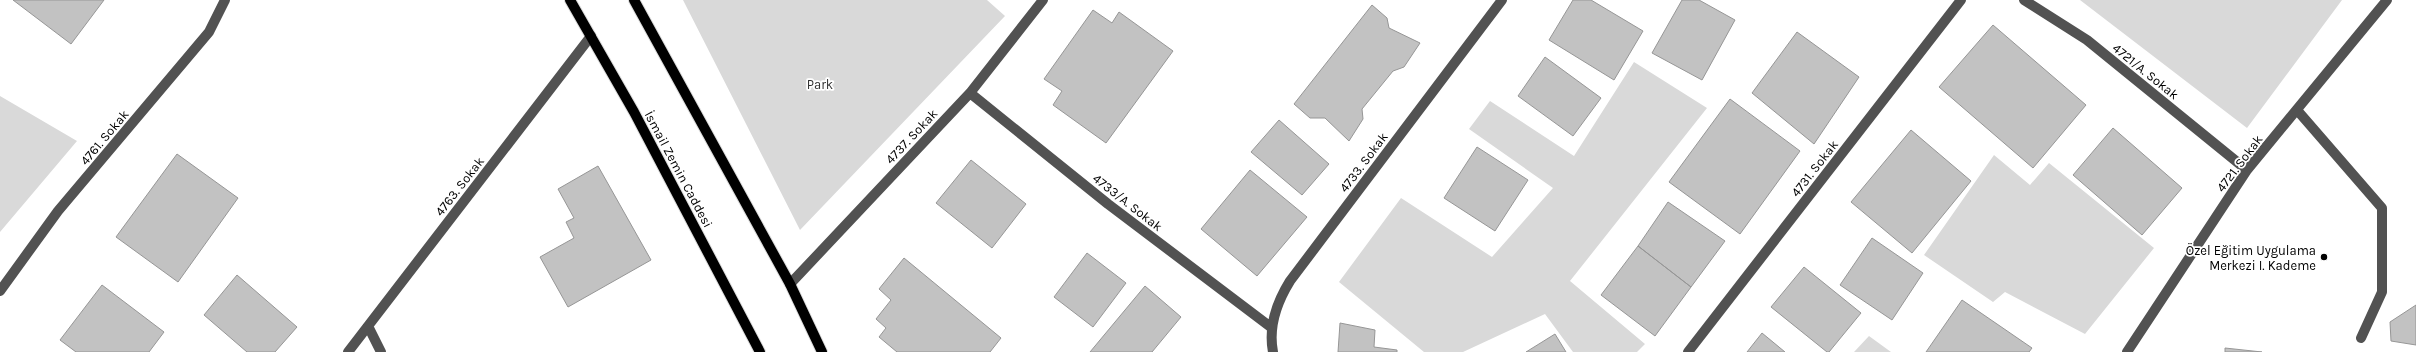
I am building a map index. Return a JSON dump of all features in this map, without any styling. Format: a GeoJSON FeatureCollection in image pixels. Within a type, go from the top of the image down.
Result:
{"type":"FeatureCollection","features":[{"type":"Feature","properties":{"kind":"main road","name":"İsmail Zemin Caddesi"},"geometry":{"type":"LineString","coordinates":[[570,0],[634,112],[760,352]]}},
{"type":"Feature","properties":{"kind":"main road"},"geometry":{"type":"LineString","coordinates":[[634,0],[790,284],[822,352]]}},
{"type":"Feature","properties":{"kind":"street","name":"4761. Sokak"},"geometry":{"type":"LineString","coordinates":[[0,291],[58,211],[208,32],[226,0]]}},
{"type":"Feature","properties":{"kind":"street","name":"4737. Sokak"},"geometry":{"type":"LineString","coordinates":[[790,284],[970,93],[1043,0]]}},
{"type":"Feature","properties":{"kind":"street","name":"4733. Sokak"},"geometry":{"type":"LineString","coordinates":[[1273,352],[1272,328],[1278,301],[1290,280],[1502,0]]}},
{"type":"Feature","properties":{"kind":"street","name":"4731. Sokak"},"geometry":{"type":"LineString","coordinates":[[1688,352],[1960,0]]}},
{"type":"Feature","properties":{"kind":"street","name":"4721/A. Sokak"},"geometry":{"type":"LineString","coordinates":[[2024,0],[2087,40],[2247,170]]}},
{"type":"Feature","properties":{"kind":"street","name":"4721. Sokak"},"geometry":{"type":"LineString","coordinates":[[2127,352],[2247,170],[2387,0]]}},
{"type":"Feature","properties":{"kind":"street","name":"4763. Sokak"},"geometry":{"type":"LineString","coordinates":[[348,352],[591,36]]}},
{"type":"Feature","properties":{"kind":"street","name":"4733/A. Sokak"},"geometry":{"type":"LineString","coordinates":[[970,93],[1108,204],[1272,328]]}},
{"type":"Feature","properties":{"kind":"street"},"geometry":{"type":"LineString","coordinates":[[2296,110],[2382,208],[2382,292],[2361,338]]}},
{"type":"Feature","properties":{"kind":"street"},"geometry":{"type":"LineString","coordinates":[[368,326],[381,352]]}},
{"type":"Feature","properties":{"kind":"green space","name":"Park"},"geometry":{"type":"Polygon","coordinates":[[[683,0],[987,0],[1005,16],[800,230],[683,0]]]}},
{"type":"Feature","properties":{"kind":"green space"},"geometry":{"type":"Polygon","coordinates":[[[2080,0],[2342,0],[2247,128],[2080,0]]]}},
{"type":"Feature","properties":{"kind":"green space"},"geometry":{"type":"Polygon","coordinates":[[[1634,62],[1707,108],[1570,281],[1645,344],[1637,352],[1573,352],[1545,314],[1463,352],[1424,352],[1339,282],[1401,198],[1492,257],[1553,188],[1469,129],[1490,101],[1574,156],[1634,62]]]}},
{"type":"Feature","properties":{"kind":"green space"},"geometry":{"type":"Polygon","coordinates":[[[0,96],[77,141],[0,232],[0,96]]]}},
{"type":"Feature","properties":{"kind":"green space"},"geometry":{"type":"Polygon","coordinates":[[[1994,155],[2030,185],[2049,163],[2154,248],[2085,334],[2005,292],[1993,302],[1924,255],[1994,155]]]}},
{"type":"Feature","properties":{"kind":"green space"},"geometry":{"type":"Polygon","coordinates":[[[1869,336],[1891,352],[1854,352],[1869,336]]]}},
{"type":"Feature","properties":{"kind":"building"},"geometry":{"type":"Polygon","coordinates":[[[13,0],[104,0],[71,44],[13,0]]]}},
{"type":"Feature","properties":{"kind":"building"},"geometry":{"type":"Polygon","coordinates":[[[1573,0],[1591,0],[1643,31],[1614,80],[1549,40],[1573,0]]]}},
{"type":"Feature","properties":{"kind":"building"},"geometry":{"type":"Polygon","coordinates":[[[1682,0],[1699,0],[1735,20],[1702,80],[1652,53],[1682,0]]]}},
{"type":"Feature","properties":{"kind":"building"},"geometry":{"type":"Polygon","coordinates":[[[1372,5],[1387,18],[1389,28],[1420,43],[1404,67],[1393,71],[1362,109],[1363,119],[1349,141],[1325,118],[1310,118],[1294,104],[1372,5]]]}},
{"type":"Feature","properties":{"kind":"building"},"geometry":{"type":"Polygon","coordinates":[[[1093,10],[1112,23],[1119,12],[1173,51],[1106,143],[1053,105],[1062,91],[1044,79],[1093,10]]]}},
{"type":"Feature","properties":{"kind":"building"},"geometry":{"type":"Polygon","coordinates":[[[1993,25],[2086,105],[2033,168],[1939,87],[1993,25]]]}},
{"type":"Feature","properties":{"kind":"building"},"geometry":{"type":"Polygon","coordinates":[[[1797,32],[1859,77],[1814,144],[1752,93],[1797,32]]]}},
{"type":"Feature","properties":{"kind":"building"},"geometry":{"type":"Polygon","coordinates":[[[1545,57],[1601,98],[1573,136],[1518,96],[1545,57]]]}},
{"type":"Feature","properties":{"kind":"building"},"geometry":{"type":"Polygon","coordinates":[[[1730,99],[1800,151],[1740,234],[1669,182],[1730,99]]]}},
{"type":"Feature","properties":{"kind":"building"},"geometry":{"type":"Polygon","coordinates":[[[1279,120],[1329,164],[1302,195],[1251,152],[1279,120]]]}},
{"type":"Feature","properties":{"kind":"building"},"geometry":{"type":"Polygon","coordinates":[[[2113,128],[2182,188],[2142,235],[2073,175],[2113,128]]]}},
{"type":"Feature","properties":{"kind":"building"},"geometry":{"type":"Polygon","coordinates":[[[1911,130],[1971,181],[1912,253],[1851,202],[1911,130]]]}},
{"type":"Feature","properties":{"kind":"building"},"geometry":{"type":"Polygon","coordinates":[[[1477,147],[1528,180],[1495,231],[1444,198],[1477,147]]]}},
{"type":"Feature","properties":{"kind":"building"},"geometry":{"type":"Polygon","coordinates":[[[177,154],[238,198],[178,282],[116,237],[177,154]]]}},
{"type":"Feature","properties":{"kind":"building"},"geometry":{"type":"Polygon","coordinates":[[[971,160],[1026,204],[992,248],[936,203],[971,160]]]}},
{"type":"Feature","properties":{"kind":"building"},"geometry":{"type":"Polygon","coordinates":[[[598,166],[651,260],[568,307],[540,257],[574,238],[566,222],[574,218],[558,189],[598,166]]]}},
{"type":"Feature","properties":{"kind":"building"},"geometry":{"type":"Polygon","coordinates":[[[1250,170],[1307,217],[1257,276],[1201,229],[1250,170]]]}},
{"type":"Feature","properties":{"kind":"building"},"geometry":{"type":"Polygon","coordinates":[[[1668,202],[1725,241],[1691,287],[1638,246],[1668,202]]]}},
{"type":"Feature","properties":{"kind":"building"},"geometry":{"type":"Polygon","coordinates":[[[1872,238],[1923,273],[1892,320],[1840,285],[1872,238]]]}},
{"type":"Feature","properties":{"kind":"building"},"geometry":{"type":"Polygon","coordinates":[[[1638,246],[1691,287],[1655,336],[1601,295],[1638,246]]]}},
{"type":"Feature","properties":{"kind":"building"},"geometry":{"type":"Polygon","coordinates":[[[1087,253],[1126,283],[1093,327],[1054,297],[1087,253]]]}},
{"type":"Feature","properties":{"kind":"building"},"geometry":{"type":"Polygon","coordinates":[[[904,258],[1001,338],[990,352],[897,352],[879,337],[886,328],[876,319],[891,300],[879,289],[904,258]]]}},
{"type":"Feature","properties":{"kind":"building"},"geometry":{"type":"Polygon","coordinates":[[[1804,267],[1861,313],[1829,352],[1827,352],[1771,307],[1804,267]]]}},
{"type":"Feature","properties":{"kind":"building"},"geometry":{"type":"Polygon","coordinates":[[[237,275],[297,327],[275,352],[247,352],[204,315],[237,275]]]}},
{"type":"Feature","properties":{"kind":"building"},"geometry":{"type":"Polygon","coordinates":[[[102,285],[164,332],[149,352],[76,352],[60,340],[102,285]]]}},
{"type":"Feature","properties":{"kind":"building"},"geometry":{"type":"Polygon","coordinates":[[[1145,286],[1181,317],[1152,352],[1090,352],[1145,286]]]}},
{"type":"Feature","properties":{"kind":"building"},"geometry":{"type":"Polygon","coordinates":[[[1962,300],[2032,348],[2029,352],[1926,352],[1962,300]]]}},
{"type":"Feature","properties":{"kind":"building"},"geometry":{"type":"Polygon","coordinates":[[[2416,305],[2416,345],[2391,341],[2390,322],[2416,305]]]}},
{"type":"Feature","properties":{"kind":"building"},"geometry":{"type":"Polygon","coordinates":[[[1340,323],[1375,330],[1374,347],[1397,350],[1397,352],[1338,352],[1340,323]]]}},
{"type":"Feature","properties":{"kind":"building"},"geometry":{"type":"Polygon","coordinates":[[[1762,333],[1785,352],[1747,352],[1762,333]]]}},
{"type":"Feature","properties":{"kind":"building"},"geometry":{"type":"Polygon","coordinates":[[[1555,334],[1566,352],[1526,352],[1555,334]]]}},
{"type":"Feature","properties":{"kind":"building"},"geometry":{"type":"Polygon","coordinates":[[[2225,348],[2262,352],[2225,352],[2225,348]]]}},
{"type":"Feature","properties":{"kind":"place","name":"Özel Eğitim Uygulama Merkezi I. Kademe"},"geometry":{"type":"Point","coordinates":[2324,257]}}]}
